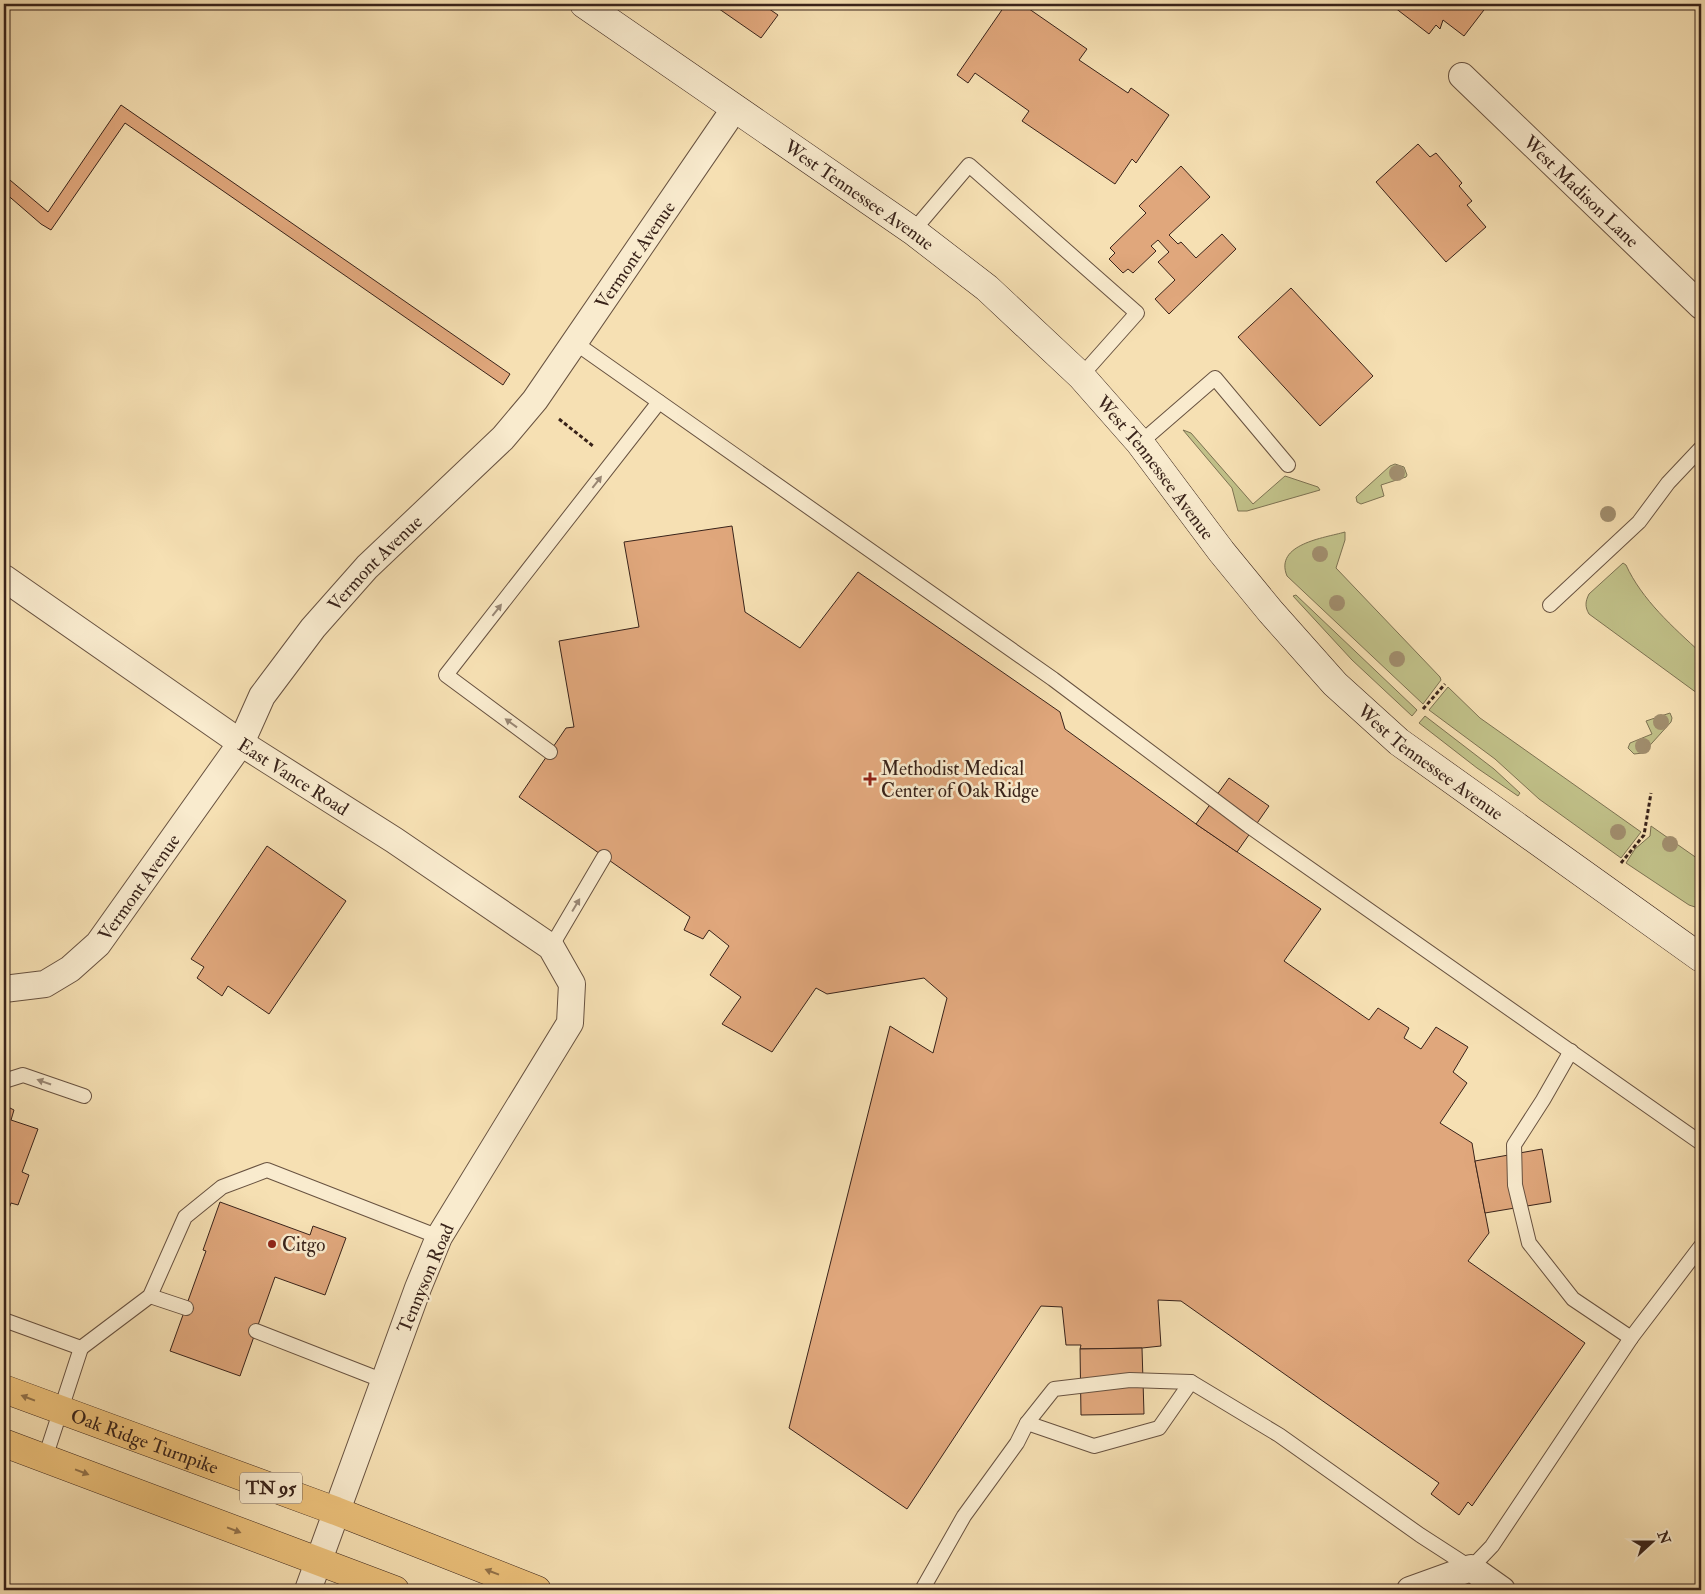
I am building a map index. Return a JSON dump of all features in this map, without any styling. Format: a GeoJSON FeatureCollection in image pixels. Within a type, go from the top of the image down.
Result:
{"type":"FeatureCollection","features":[{"type":"Feature","properties":{"kind":"highway","name":"Oak Ridge Turnpike"},"geometry":{"type":"LineString","coordinates":[[4,1389],[336,1511],[537,1590]]}},
{"type":"Feature","properties":{"kind":"highway","name":"TN 95"},"geometry":{"type":"LineString","coordinates":[[4,1442],[395,1590]]}},
{"type":"Feature","properties":{"kind":"street","name":"West Tennessee Avenue"},"geometry":{"type":"LineString","coordinates":[[584,4],[913,231],[987,288],[1081,376],[1140,443],[1221,551],[1270,612],[1335,684],[1399,742],[1701,958]]}},
{"type":"Feature","properties":{"kind":"street","name":"West Madison Lane"},"geometry":{"type":"LineString","coordinates":[[1462,76],[1701,306]]}},
{"type":"Feature","properties":{"kind":"street","name":"Vermont Avenue"},"geometry":{"type":"LineString","coordinates":[[4,989],[45,984],[70,969],[98,944],[241,743],[262,696],[313,628],[367,567],[503,438],[535,400],[735,108]]}},
{"type":"Feature","properties":{"kind":"street","name":"East Vance Road"},"geometry":{"type":"LineString","coordinates":[[4,578],[241,743],[394,840],[551,947],[572,984]]}},
{"type":"Feature","properties":{"kind":"street","name":"Tennyson Road"},"geometry":{"type":"LineString","coordinates":[[308,1590],[418,1288],[439,1237],[570,1023],[572,984]]}},
{"type":"Feature","properties":{"kind":"street"},"geometry":{"type":"LineString","coordinates":[[1410,1590],[1471,1568],[1502,1590]]}},
{"type":"Feature","properties":{"kind":"lane"},"geometry":{"type":"LineString","coordinates":[[913,231],[970,165],[1137,313],[1081,376]]}},
{"type":"Feature","properties":{"kind":"lane"},"geometry":{"type":"LineString","coordinates":[[574,342],[1053,679],[1250,826],[1701,1143]]}},
{"type":"Feature","properties":{"kind":"lane"},"geometry":{"type":"LineString","coordinates":[[1140,443],[1215,378],[1288,465]]}},
{"type":"Feature","properties":{"kind":"lane"},"geometry":{"type":"LineString","coordinates":[[550,752],[446,675],[659,402]]}},
{"type":"Feature","properties":{"kind":"lane"},"geometry":{"type":"LineString","coordinates":[[1550,605],[1639,522],[1668,483],[1701,448]]}},
{"type":"Feature","properties":{"kind":"lane"},"geometry":{"type":"LineString","coordinates":[[551,947],[604,857]]}},
{"type":"Feature","properties":{"kind":"lane"},"geometry":{"type":"LineString","coordinates":[[1570,1051],[1543,1100],[1514,1145],[1515,1185],[1529,1243],[1573,1298],[1631,1338]]}},
{"type":"Feature","properties":{"kind":"lane"},"geometry":{"type":"LineString","coordinates":[[4,1081],[23,1075],[84,1096]]}},
{"type":"Feature","properties":{"kind":"lane"},"geometry":{"type":"LineString","coordinates":[[45,1458],[81,1348],[150,1296],[185,1217],[222,1187],[267,1170],[439,1237]]}},
{"type":"Feature","properties":{"kind":"lane"},"geometry":{"type":"LineString","coordinates":[[922,1590],[964,1516],[1017,1442],[1027,1423],[1054,1389],[1130,1380],[1191,1382],[1279,1434],[1420,1535],[1471,1568],[1492,1546],[1631,1338],[1701,1246]]}},
{"type":"Feature","properties":{"kind":"lane"},"geometry":{"type":"LineString","coordinates":[[150,1296],[186,1308]]}},
{"type":"Feature","properties":{"kind":"lane"},"geometry":{"type":"LineString","coordinates":[[4,1320],[81,1348]]}},
{"type":"Feature","properties":{"kind":"lane"},"geometry":{"type":"LineString","coordinates":[[256,1331],[384,1380]]}},
{"type":"Feature","properties":{"kind":"lane"},"geometry":{"type":"LineString","coordinates":[[1027,1423],[1094,1446],[1159,1428],[1191,1382]]}},
{"type":"Feature","properties":{"kind":"path"},"geometry":{"type":"LineString","coordinates":[[1423,709],[1445,684]]}},
{"type":"Feature","properties":{"kind":"path"},"geometry":{"type":"LineString","coordinates":[[1621,863],[1644,835],[1651,793]]}},
{"type":"Feature","properties":{"kind":"green space"},"geometry":{"type":"Polygon","coordinates":[[[1183,430],[1191,433],[1253,504],[1285,476],[1318,487],[1320,490],[1247,511],[1238,511],[1232,488],[1183,430]]]}},
{"type":"Feature","properties":{"kind":"green space"},"geometry":{"type":"Polygon","coordinates":[[[1395,464],[1404,467],[1406,477],[1381,485],[1384,496],[1361,504],[1357,502],[1356,497],[1390,466],[1395,464]]]}},
{"type":"Feature","properties":{"kind":"green space"},"geometry":{"type":"Polygon","coordinates":[[[1345,532],[1345,540],[1336,568],[1440,677],[1441,680],[1423,704],[1287,576],[1285,565],[1288,556],[1294,550],[1314,540],[1345,532]]]}},
{"type":"Feature","properties":{"kind":"green space"},"geometry":{"type":"Polygon","coordinates":[[[1623,563],[1649,601],[1701,653],[1701,696],[1589,614],[1586,604],[1589,594],[1623,563]]]}},
{"type":"Feature","properties":{"kind":"green space"},"geometry":{"type":"Polygon","coordinates":[[[1296,595],[1417,710],[1412,716],[1352,660],[1293,596],[1296,595]]]}},
{"type":"Feature","properties":{"kind":"green space"},"geometry":{"type":"Polygon","coordinates":[[[1448,687],[1480,718],[1641,832],[1621,858],[1539,799],[1495,759],[1429,710],[1448,687]]]}},
{"type":"Feature","properties":{"kind":"green space"},"geometry":{"type":"Polygon","coordinates":[[[1670,713],[1671,722],[1643,753],[1634,754],[1628,748],[1630,743],[1652,734],[1646,721],[1670,713]]]}},
{"type":"Feature","properties":{"kind":"green space"},"geometry":{"type":"Polygon","coordinates":[[[1425,716],[1494,769],[1520,793],[1518,796],[1477,768],[1419,723],[1425,716]]]}},
{"type":"Feature","properties":{"kind":"green space"},"geometry":{"type":"Polygon","coordinates":[[[1651,826],[1701,861],[1701,909],[1689,905],[1626,863],[1635,849],[1650,836],[1651,826]]]}},
{"type":"Feature","properties":{"kind":"building"},"geometry":{"type":"Polygon","coordinates":[[[712,4],[762,4],[778,15],[761,38],[712,4]]]}},
{"type":"Feature","properties":{"kind":"building"},"geometry":{"type":"Polygon","coordinates":[[[1006,4],[1022,4],[1087,49],[1079,60],[1128,93],[1131,88],[1169,115],[1136,163],[1132,159],[1115,184],[1022,121],[1029,111],[975,73],[968,83],[957,75],[1006,4]]]}},
{"type":"Feature","properties":{"kind":"building"},"geometry":{"type":"Polygon","coordinates":[[[1390,4],[1484,4],[1487,6],[1464,36],[1443,20],[1440,29],[1436,25],[1429,34],[1390,4]]]}},
{"type":"Feature","properties":{"kind":"building"},"geometry":{"type":"Polygon","coordinates":[[[121,105],[510,374],[503,385],[125,123],[51,230],[41,224],[4,192],[4,175],[48,212],[121,105]]]}},
{"type":"Feature","properties":{"kind":"building"},"geometry":{"type":"Polygon","coordinates":[[[1418,144],[1430,157],[1436,153],[1462,183],[1459,186],[1472,201],[1467,205],[1486,227],[1446,262],[1376,182],[1418,144]]]}},
{"type":"Feature","properties":{"kind":"building"},"geometry":{"type":"Polygon","coordinates":[[[1181,166],[1210,197],[1169,235],[1178,244],[1181,242],[1196,258],[1222,234],[1236,249],[1169,314],[1155,299],[1175,280],[1158,262],[1169,252],[1158,240],[1151,246],[1156,251],[1133,273],[1128,269],[1123,273],[1109,259],[1115,253],[1110,248],[1146,213],[1139,206],[1181,166]]]}},
{"type":"Feature","properties":{"kind":"building"},"geometry":{"type":"Polygon","coordinates":[[[1291,288],[1373,376],[1320,426],[1238,337],[1291,288]]]}},
{"type":"Feature","properties":{"kind":"building"},"geometry":{"type":"Polygon","coordinates":[[[732,526],[745,612],[800,648],[858,572],[1060,712],[1065,729],[1196,824],[1321,909],[1284,961],[1369,1020],[1378,1008],[1409,1028],[1404,1038],[1421,1049],[1436,1027],[1468,1047],[1453,1072],[1467,1083],[1440,1123],[1472,1143],[1489,1233],[1468,1261],[1585,1343],[1472,1506],[1468,1502],[1459,1515],[1431,1494],[1439,1483],[1181,1301],[1158,1300],[1161,1346],[1142,1348],[1080,1349],[1081,1345],[1066,1345],[1062,1307],[1041,1306],[907,1509],[789,1428],[890,1026],[933,1053],[947,998],[924,978],[827,994],[816,988],[772,1052],[722,1024],[741,997],[710,975],[729,946],[709,930],[703,939],[684,930],[690,917],[519,797],[566,728],[574,727],[559,641],[639,627],[624,542],[732,526]]]}},
{"type":"Feature","properties":{"kind":"building"},"geometry":{"type":"Polygon","coordinates":[[[1229,778],[1269,806],[1237,852],[1196,824],[1229,778]]]}},
{"type":"Feature","properties":{"kind":"building"},"geometry":{"type":"Polygon","coordinates":[[[267,846],[346,901],[269,1014],[228,986],[222,996],[197,978],[204,967],[191,959],[267,846]]]}},
{"type":"Feature","properties":{"kind":"building"},"geometry":{"type":"Polygon","coordinates":[[[4,1105],[14,1110],[11,1120],[38,1129],[22,1172],[29,1175],[18,1205],[11,1203],[4,1223],[4,1105]]]}},
{"type":"Feature","properties":{"kind":"building"},"geometry":{"type":"Polygon","coordinates":[[[1542,1149],[1551,1202],[1485,1213],[1475,1161],[1542,1149]]]}},
{"type":"Feature","properties":{"kind":"building"},"geometry":{"type":"Polygon","coordinates":[[[220,1202],[310,1235],[313,1226],[346,1238],[325,1295],[275,1277],[240,1376],[170,1351],[206,1251],[203,1250],[220,1202]]]}},
{"type":"Feature","properties":{"kind":"building"},"geometry":{"type":"Polygon","coordinates":[[[1142,1348],[1144,1414],[1081,1415],[1080,1349],[1142,1348]]]}},
{"type":"Feature","properties":{"kind":"place","name":"Methodist Medical Center of Oak Ridge"},"geometry":{"type":"Point","coordinates":[870,779]}},
{"type":"Feature","properties":{"kind":"place","name":"Citgo"},"geometry":{"type":"Point","coordinates":[272,1244]}}]}
